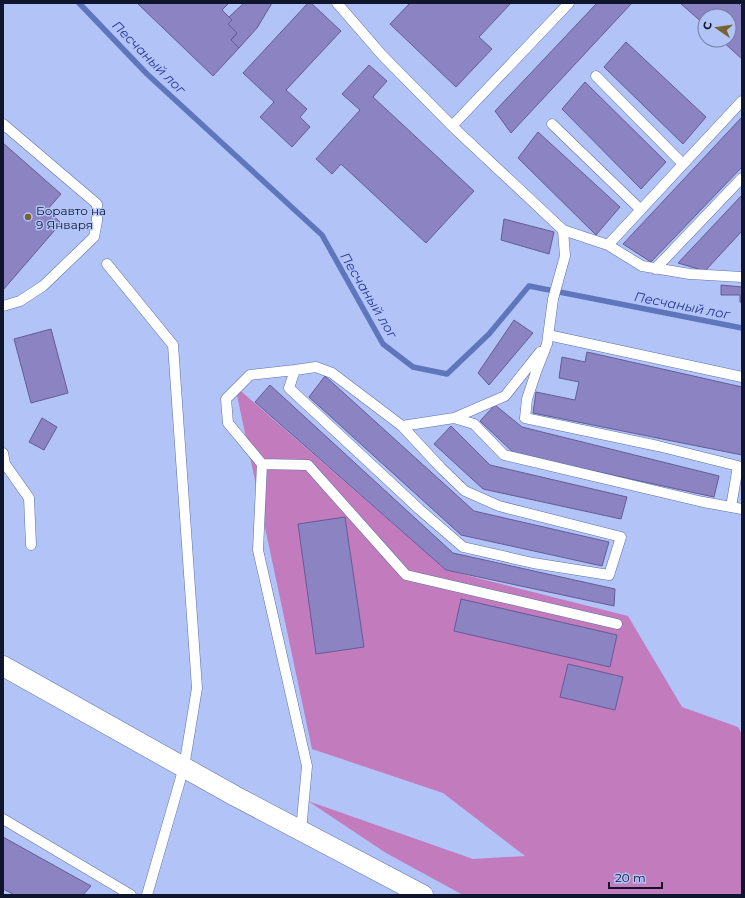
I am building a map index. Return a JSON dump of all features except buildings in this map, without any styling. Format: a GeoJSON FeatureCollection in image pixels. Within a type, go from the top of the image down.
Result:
{"type":"FeatureCollection","features":[{"type":"Feature","properties":{"kind":"street"},"geometry":{"type":"LineString","coordinates":[[3,666],[301,831],[423,895]]}},
{"type":"Feature","properties":{"kind":"lane"},"geometry":{"type":"LineString","coordinates":[[336,3],[382,55],[452,126],[563,230],[608,245],[642,266],[690,274],[742,277]]}},
{"type":"Feature","properties":{"kind":"lane"},"geometry":{"type":"LineString","coordinates":[[452,126],[569,3]]}},
{"type":"Feature","properties":{"kind":"lane"},"geometry":{"type":"LineString","coordinates":[[596,76],[683,164]]}},
{"type":"Feature","properties":{"kind":"lane"},"geometry":{"type":"LineString","coordinates":[[608,245],[742,101]]}},
{"type":"Feature","properties":{"kind":"lane"},"geometry":{"type":"LineString","coordinates":[[3,124],[97,204],[97,221],[94,236],[43,286],[20,300],[3,306]]}},
{"type":"Feature","properties":{"kind":"lane"},"geometry":{"type":"LineString","coordinates":[[552,124],[641,210]]}},
{"type":"Feature","properties":{"kind":"lane"},"geometry":{"type":"LineString","coordinates":[[655,269],[742,178]]}},
{"type":"Feature","properties":{"kind":"lane"},"geometry":{"type":"LineString","coordinates":[[563,230],[565,256],[553,299],[548,340],[527,399],[525,418],[658,446],[738,466],[731,507]]}},
{"type":"Feature","properties":{"kind":"lane"},"geometry":{"type":"LineString","coordinates":[[106,264],[173,344],[197,688],[184,767],[147,895]]}},
{"type":"Feature","properties":{"kind":"lane"},"geometry":{"type":"LineString","coordinates":[[548,340],[742,377]]}},
{"type":"Feature","properties":{"kind":"lane"},"geometry":{"type":"LineString","coordinates":[[402,426],[454,418],[506,396],[548,340]]}},
{"type":"Feature","properties":{"kind":"lane"},"geometry":{"type":"LineString","coordinates":[[295,370],[289,388],[463,547],[532,563],[610,575],[621,537],[499,506],[465,491],[441,468],[402,426],[332,373],[316,367],[250,375],[226,399],[228,423],[262,464],[258,550],[307,766],[301,831]]}},
{"type":"Feature","properties":{"kind":"lane"},"geometry":{"type":"LineString","coordinates":[[454,418],[474,424],[504,454],[703,502],[742,509]]}},
{"type":"Feature","properties":{"kind":"lane"},"geometry":{"type":"LineString","coordinates":[[3,453],[5,464],[29,498],[31,545]]}},
{"type":"Feature","properties":{"kind":"lane"},"geometry":{"type":"LineString","coordinates":[[262,464],[308,465],[406,575],[617,624]]}},
{"type":"Feature","properties":{"kind":"lane"},"geometry":{"type":"LineString","coordinates":[[3,818],[131,895]]}},
{"type":"Feature","properties":{"kind":"shaded area"},"geometry":{"type":"Polygon","coordinates":[[[235,386],[446,570],[628,616],[682,707],[738,727],[742,734],[742,895],[463,895],[386,853],[308,801],[473,859],[525,856],[443,793],[312,749],[235,386]]]}},
{"type":"Feature","properties":{"kind":"waterway","name":"Песчаный лог"},"geometry":{"type":"LineString","coordinates":[[79,3],[147,74],[322,235],[383,344],[413,367],[447,374],[489,334],[529,286],[742,328]]}},
{"type":"Feature","properties":{"kind":"place","name":"Боравто на 9 Января"},"geometry":{"type":"Point","coordinates":[28,217]}}]}
